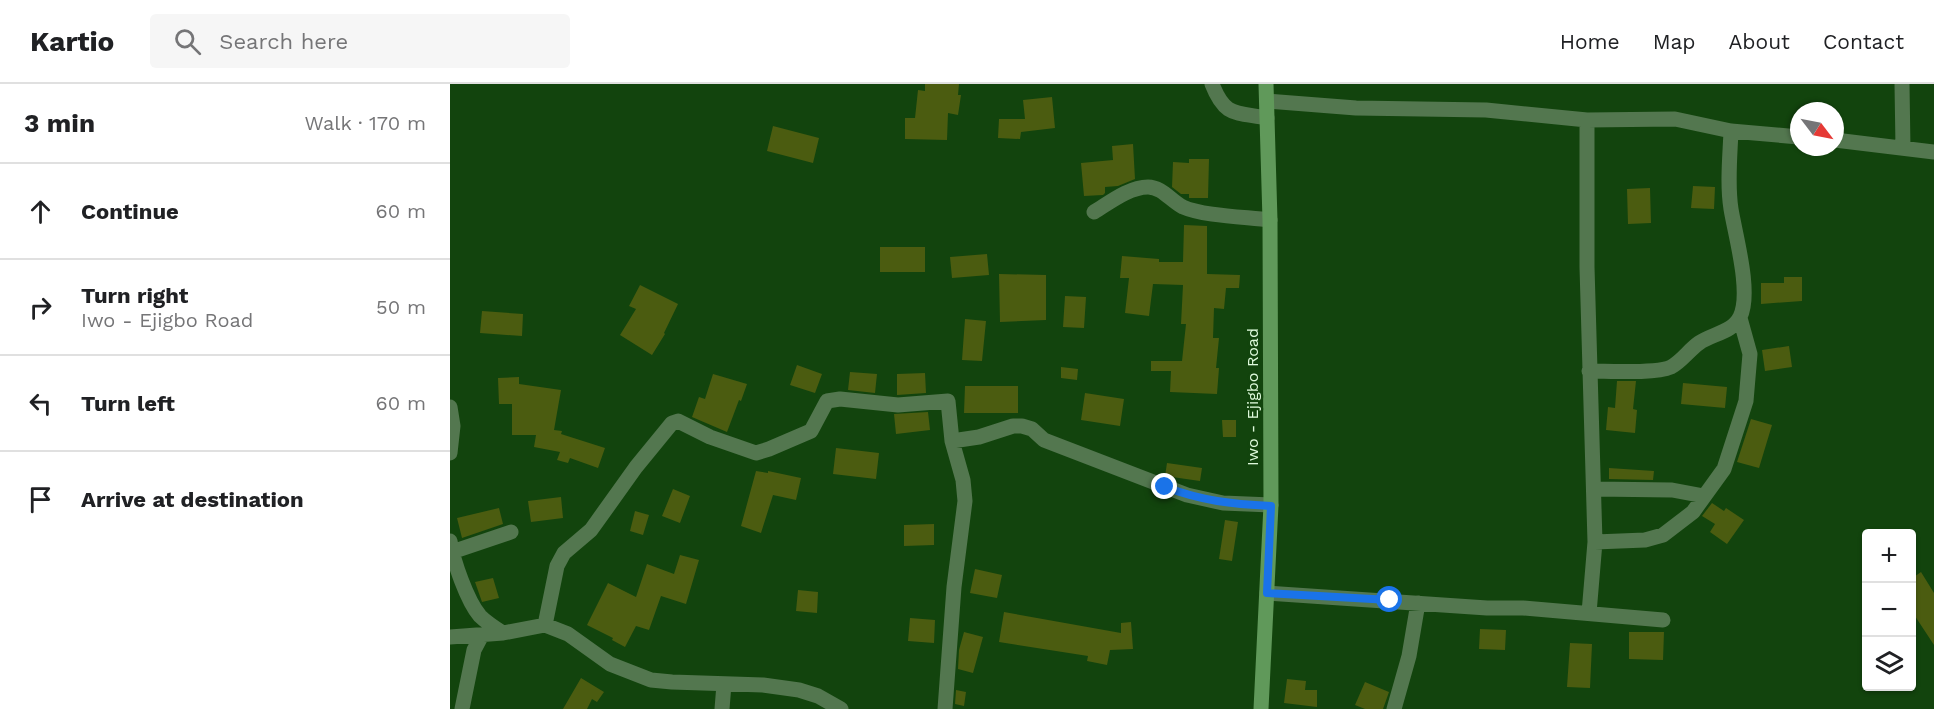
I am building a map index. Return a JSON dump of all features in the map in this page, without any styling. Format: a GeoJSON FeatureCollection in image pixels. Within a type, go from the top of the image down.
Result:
{"type":"FeatureCollection","features":[{"type":"Feature","properties":{"kind":"main road","name":"Iwo - Ejigbo Road"},"geometry":{"type":"LineString","coordinates":[[1261,709],[1271,506],[1270,220],[1266,84]]}},
{"type":"Feature","properties":{"kind":"street"},"geometry":{"type":"LineString","coordinates":[[1212,84],[1219,102],[1225,107],[1232,111],[1267,118]]}},
{"type":"Feature","properties":{"kind":"street"},"geometry":{"type":"LineString","coordinates":[[1902,84],[1903,148]]}},
{"type":"Feature","properties":{"kind":"street"},"geometry":{"type":"LineString","coordinates":[[1267,101],[1356,108],[1486,110],[1587,120],[1675,119],[1731,131],[1790,136]]}},
{"type":"Feature","properties":{"kind":"street"},"geometry":{"type":"LineString","coordinates":[[1587,120],[1589,371],[1595,489],[1595,542],[1589,614]]}},
{"type":"Feature","properties":{"kind":"street"},"geometry":{"type":"LineString","coordinates":[[1589,371],[1659,370],[1671,367],[1699,344],[1733,326],[1740,318],[1743,293],[1740,251],[1730,192],[1731,131]]}},
{"type":"Feature","properties":{"kind":"street"},"geometry":{"type":"LineString","coordinates":[[1844,141],[1934,152]]}},
{"type":"Feature","properties":{"kind":"street"},"geometry":{"type":"LineString","coordinates":[[1094,212],[1136,189],[1145,187],[1161,191],[1185,208],[1270,220]]}},
{"type":"Feature","properties":{"kind":"street"},"geometry":{"type":"LineString","coordinates":[[1595,542],[1645,540],[1663,535],[1693,512],[1724,469],[1746,401],[1750,354],[1740,318]]}},
{"type":"Feature","properties":{"kind":"street"},"geometry":{"type":"LineString","coordinates":[[545,625],[557,566],[564,553],[591,530],[636,467],[672,423],[678,421],[710,437],[756,453],[811,431],[827,401],[840,399],[898,405],[948,401],[952,441],[963,480],[965,501],[954,586],[945,709]]}},
{"type":"Feature","properties":{"kind":"street"},"geometry":{"type":"LineString","coordinates":[[450,407],[453,426],[450,453]]}},
{"type":"Feature","properties":{"kind":"street"},"geometry":{"type":"LineString","coordinates":[[952,441],[979,437],[1013,426],[1022,426],[1032,429],[1044,440],[1187,495],[1223,503],[1271,506]]}},
{"type":"Feature","properties":{"kind":"street"},"geometry":{"type":"LineString","coordinates":[[1595,489],[1672,490],[1704,496]]}},
{"type":"Feature","properties":{"kind":"street"},"geometry":{"type":"LineString","coordinates":[[503,633],[489,625],[478,614],[461,579],[451,546],[511,532]]}},
{"type":"Feature","properties":{"kind":"street"},"geometry":{"type":"LineString","coordinates":[[1267,593],[1663,620]]}},
{"type":"Feature","properties":{"kind":"street"},"geometry":{"type":"LineString","coordinates":[[1394,709],[1408,656],[1418,603]]}},
{"type":"Feature","properties":{"kind":"street"},"geometry":{"type":"LineString","coordinates":[[450,637],[503,633],[545,625],[568,634],[610,664],[638,676],[672,682],[799,690],[818,696],[841,709]]}},
{"type":"Feature","properties":{"kind":"street"},"geometry":{"type":"LineString","coordinates":[[462,709],[474,650],[482,635]]}},
{"type":"Feature","properties":{"kind":"street"},"geometry":{"type":"LineString","coordinates":[[722,709],[724,684]]}},
{"type":"Feature","properties":{"kind":"building"},"geometry":{"type":"Polygon","coordinates":[[[925,84],[959,84],[958,95],[961,95],[958,115],[948,113],[947,140],[905,139],[905,118],[915,118],[918,90],[925,91],[925,84]]]}},
{"type":"Feature","properties":{"kind":"building"},"geometry":{"type":"Polygon","coordinates":[[[1052,97],[1055,128],[1021,132],[1020,139],[998,138],[999,119],[1025,119],[1023,100],[1052,97]]]}},
{"type":"Feature","properties":{"kind":"building"},"geometry":{"type":"Polygon","coordinates":[[[773,126],[819,138],[813,163],[767,151],[773,126]]]}},
{"type":"Feature","properties":{"kind":"building"},"geometry":{"type":"Polygon","coordinates":[[[1133,144],[1135,179],[1118,186],[1105,187],[1103,195],[1084,196],[1081,163],[1113,160],[1112,146],[1133,144]]]}},
{"type":"Feature","properties":{"kind":"building"},"geometry":{"type":"Polygon","coordinates":[[[1189,159],[1209,159],[1208,198],[1189,198],[1189,194],[1181,194],[1172,187],[1173,162],[1189,163],[1189,159]]]}},
{"type":"Feature","properties":{"kind":"building"},"geometry":{"type":"Polygon","coordinates":[[[1693,186],[1715,187],[1714,209],[1691,208],[1693,186]]]}},
{"type":"Feature","properties":{"kind":"building"},"geometry":{"type":"Polygon","coordinates":[[[1650,188],[1651,223],[1628,224],[1627,189],[1650,188]]]}},
{"type":"Feature","properties":{"kind":"building"},"geometry":{"type":"Polygon","coordinates":[[[1184,225],[1207,226],[1207,274],[1240,275],[1239,288],[1226,288],[1224,309],[1214,308],[1213,338],[1219,338],[1216,368],[1219,368],[1217,394],[1170,392],[1171,371],[1151,371],[1151,361],[1182,361],[1186,324],[1181,324],[1183,285],[1153,284],[1149,316],[1125,313],[1129,278],[1120,278],[1122,256],[1159,259],[1159,262],[1183,262],[1184,225]]]}},
{"type":"Feature","properties":{"kind":"building"},"geometry":{"type":"Polygon","coordinates":[[[880,247],[925,247],[925,272],[880,272],[880,247]]]}},
{"type":"Feature","properties":{"kind":"building"},"geometry":{"type":"Polygon","coordinates":[[[987,254],[989,275],[952,278],[950,257],[987,254]]]}},
{"type":"Feature","properties":{"kind":"building"},"geometry":{"type":"Polygon","coordinates":[[[999,274],[1046,275],[1046,320],[1000,322],[999,274]]]}},
{"type":"Feature","properties":{"kind":"building"},"geometry":{"type":"Polygon","coordinates":[[[1784,277],[1802,277],[1802,301],[1761,304],[1761,283],[1784,283],[1784,277]]]}},
{"type":"Feature","properties":{"kind":"building"},"geometry":{"type":"Polygon","coordinates":[[[640,285],[678,304],[665,334],[652,355],[620,335],[636,309],[629,306],[640,285]]]}},
{"type":"Feature","properties":{"kind":"building"},"geometry":{"type":"Polygon","coordinates":[[[1065,296],[1086,297],[1084,328],[1063,327],[1065,296]]]}},
{"type":"Feature","properties":{"kind":"building"},"geometry":{"type":"Polygon","coordinates":[[[482,311],[523,314],[522,336],[480,333],[482,311]]]}},
{"type":"Feature","properties":{"kind":"building"},"geometry":{"type":"Polygon","coordinates":[[[965,319],[986,321],[982,361],[962,360],[965,319]]]}},
{"type":"Feature","properties":{"kind":"building"},"geometry":{"type":"Polygon","coordinates":[[[1789,346],[1792,367],[1765,371],[1762,350],[1789,346]]]}},
{"type":"Feature","properties":{"kind":"building"},"geometry":{"type":"Polygon","coordinates":[[[797,365],[822,374],[815,393],[790,385],[797,365]]]}},
{"type":"Feature","properties":{"kind":"building"},"geometry":{"type":"Polygon","coordinates":[[[1061,367],[1078,369],[1077,380],[1061,378],[1061,367]]]}},
{"type":"Feature","properties":{"kind":"building"},"geometry":{"type":"Polygon","coordinates":[[[850,372],[877,374],[875,393],[848,390],[850,372]]]}},
{"type":"Feature","properties":{"kind":"building"},"geometry":{"type":"Polygon","coordinates":[[[925,373],[926,393],[897,395],[897,374],[925,373]]]}},
{"type":"Feature","properties":{"kind":"building"},"geometry":{"type":"Polygon","coordinates":[[[713,374],[747,384],[727,432],[692,417],[699,397],[705,399],[713,374]]]}},
{"type":"Feature","properties":{"kind":"building"},"geometry":{"type":"Polygon","coordinates":[[[519,377],[519,384],[561,390],[554,430],[605,448],[598,468],[570,458],[568,463],[557,460],[560,452],[534,447],[536,435],[512,435],[512,404],[499,404],[498,378],[519,377]]]}},
{"type":"Feature","properties":{"kind":"building"},"geometry":{"type":"Polygon","coordinates":[[[1617,381],[1636,381],[1633,409],[1637,410],[1635,433],[1606,430],[1608,407],[1615,408],[1617,381]]]}},
{"type":"Feature","properties":{"kind":"building"},"geometry":{"type":"Polygon","coordinates":[[[1683,383],[1727,387],[1725,408],[1681,404],[1683,383]]]}},
{"type":"Feature","properties":{"kind":"building"},"geometry":{"type":"Polygon","coordinates":[[[965,386],[1018,386],[1018,413],[964,413],[965,386]]]}},
{"type":"Feature","properties":{"kind":"building"},"geometry":{"type":"Polygon","coordinates":[[[1085,393],[1124,399],[1120,426],[1081,420],[1085,393]]]}},
{"type":"Feature","properties":{"kind":"building"},"geometry":{"type":"Polygon","coordinates":[[[928,412],[930,430],[896,434],[894,414],[928,412]]]}},
{"type":"Feature","properties":{"kind":"building"},"geometry":{"type":"Polygon","coordinates":[[[1751,419],[1772,425],[1759,468],[1737,462],[1751,419]]]}},
{"type":"Feature","properties":{"kind":"building"},"geometry":{"type":"Polygon","coordinates":[[[1222,420],[1236,420],[1236,437],[1223,437],[1222,420]]]}},
{"type":"Feature","properties":{"kind":"building"},"geometry":{"type":"Polygon","coordinates":[[[836,448],[879,453],[876,479],[833,474],[836,448]]]}},
{"type":"Feature","properties":{"kind":"building"},"geometry":{"type":"Polygon","coordinates":[[[1167,463],[1202,468],[1200,481],[1165,476],[1167,463]]]}},
{"type":"Feature","properties":{"kind":"building"},"geometry":{"type":"Polygon","coordinates":[[[1609,468],[1654,471],[1653,480],[1609,479],[1609,468]]]}},
{"type":"Feature","properties":{"kind":"building"},"geometry":{"type":"Polygon","coordinates":[[[756,471],[768,473],[768,471],[801,478],[796,500],[773,495],[761,533],[741,526],[756,471]]]}},
{"type":"Feature","properties":{"kind":"building"},"geometry":{"type":"Polygon","coordinates":[[[673,489],[690,496],[680,523],[662,516],[673,489]]]}},
{"type":"Feature","properties":{"kind":"building"},"geometry":{"type":"Polygon","coordinates":[[[561,497],[563,518],[531,522],[528,501],[561,497]]]}},
{"type":"Feature","properties":{"kind":"building"},"geometry":{"type":"Polygon","coordinates":[[[1712,503],[1724,511],[1726,508],[1744,520],[1727,544],[1710,532],[1715,524],[1702,516],[1712,503]]]}},
{"type":"Feature","properties":{"kind":"building"},"geometry":{"type":"Polygon","coordinates":[[[499,508],[503,524],[462,538],[457,518],[499,508]]]}},
{"type":"Feature","properties":{"kind":"building"},"geometry":{"type":"Polygon","coordinates":[[[635,511],[649,515],[643,535],[630,531],[635,511]]]}},
{"type":"Feature","properties":{"kind":"building"},"geometry":{"type":"Polygon","coordinates":[[[1225,520],[1238,522],[1232,561],[1219,559],[1225,520]]]}},
{"type":"Feature","properties":{"kind":"building"},"geometry":{"type":"Polygon","coordinates":[[[934,524],[934,545],[904,546],[904,525],[934,524]]]}},
{"type":"Feature","properties":{"kind":"building"},"geometry":{"type":"Polygon","coordinates":[[[680,555],[699,560],[686,604],[661,596],[649,630],[636,626],[625,647],[587,625],[608,583],[636,597],[647,564],[674,574],[680,555]]]}},
{"type":"Feature","properties":{"kind":"building"},"geometry":{"type":"Polygon","coordinates":[[[975,569],[1002,575],[997,598],[970,593],[975,569]]]}},
{"type":"Feature","properties":{"kind":"building"},"geometry":{"type":"Polygon","coordinates":[[[1921,572],[1934,593],[1934,645],[1916,618],[1916,576],[1921,572]]]}},
{"type":"Feature","properties":{"kind":"building"},"geometry":{"type":"Polygon","coordinates":[[[493,578],[499,598],[482,602],[475,582],[493,578]]]}},
{"type":"Feature","properties":{"kind":"building"},"geometry":{"type":"Polygon","coordinates":[[[798,590],[818,592],[817,613],[796,611],[798,590]]]}},
{"type":"Feature","properties":{"kind":"building"},"geometry":{"type":"Polygon","coordinates":[[[1004,612],[1121,633],[1121,623],[1131,622],[1133,649],[1110,650],[1107,665],[1087,661],[1088,656],[999,642],[1004,612]]]}},
{"type":"Feature","properties":{"kind":"building"},"geometry":{"type":"Polygon","coordinates":[[[910,618],[935,620],[934,643],[908,641],[910,618]]]}},
{"type":"Feature","properties":{"kind":"building"},"geometry":{"type":"Polygon","coordinates":[[[1480,629],[1506,630],[1505,650],[1479,649],[1480,629]]]}},
{"type":"Feature","properties":{"kind":"building"},"geometry":{"type":"Polygon","coordinates":[[[964,632],[983,637],[973,673],[958,669],[959,650],[964,632]]]}},
{"type":"Feature","properties":{"kind":"building"},"geometry":{"type":"Polygon","coordinates":[[[1629,632],[1664,632],[1663,660],[1629,659],[1629,632]]]}},
{"type":"Feature","properties":{"kind":"building"},"geometry":{"type":"Polygon","coordinates":[[[1570,643],[1592,644],[1590,688],[1567,687],[1570,643]]]}},
{"type":"Feature","properties":{"kind":"building"},"geometry":{"type":"Polygon","coordinates":[[[581,678],[604,692],[597,702],[592,699],[587,709],[563,709],[581,678]]]}},
{"type":"Feature","properties":{"kind":"building"},"geometry":{"type":"Polygon","coordinates":[[[1287,679],[1306,681],[1305,690],[1317,690],[1317,707],[1284,703],[1287,679]]]}},
{"type":"Feature","properties":{"kind":"building"},"geometry":{"type":"Polygon","coordinates":[[[1365,682],[1389,692],[1383,709],[1365,709],[1355,705],[1365,682]]]}},
{"type":"Feature","properties":{"kind":"building"},"geometry":{"type":"Polygon","coordinates":[[[956,690],[966,692],[964,706],[955,704],[956,690]]]}},
{"type":"Feature","properties":{"kind":"route"},"geometry":{"type":"LineString","coordinates":[[1165,487],[1187,495],[1223,503],[1271,506],[1267,593],[1390,600]]}}]}
